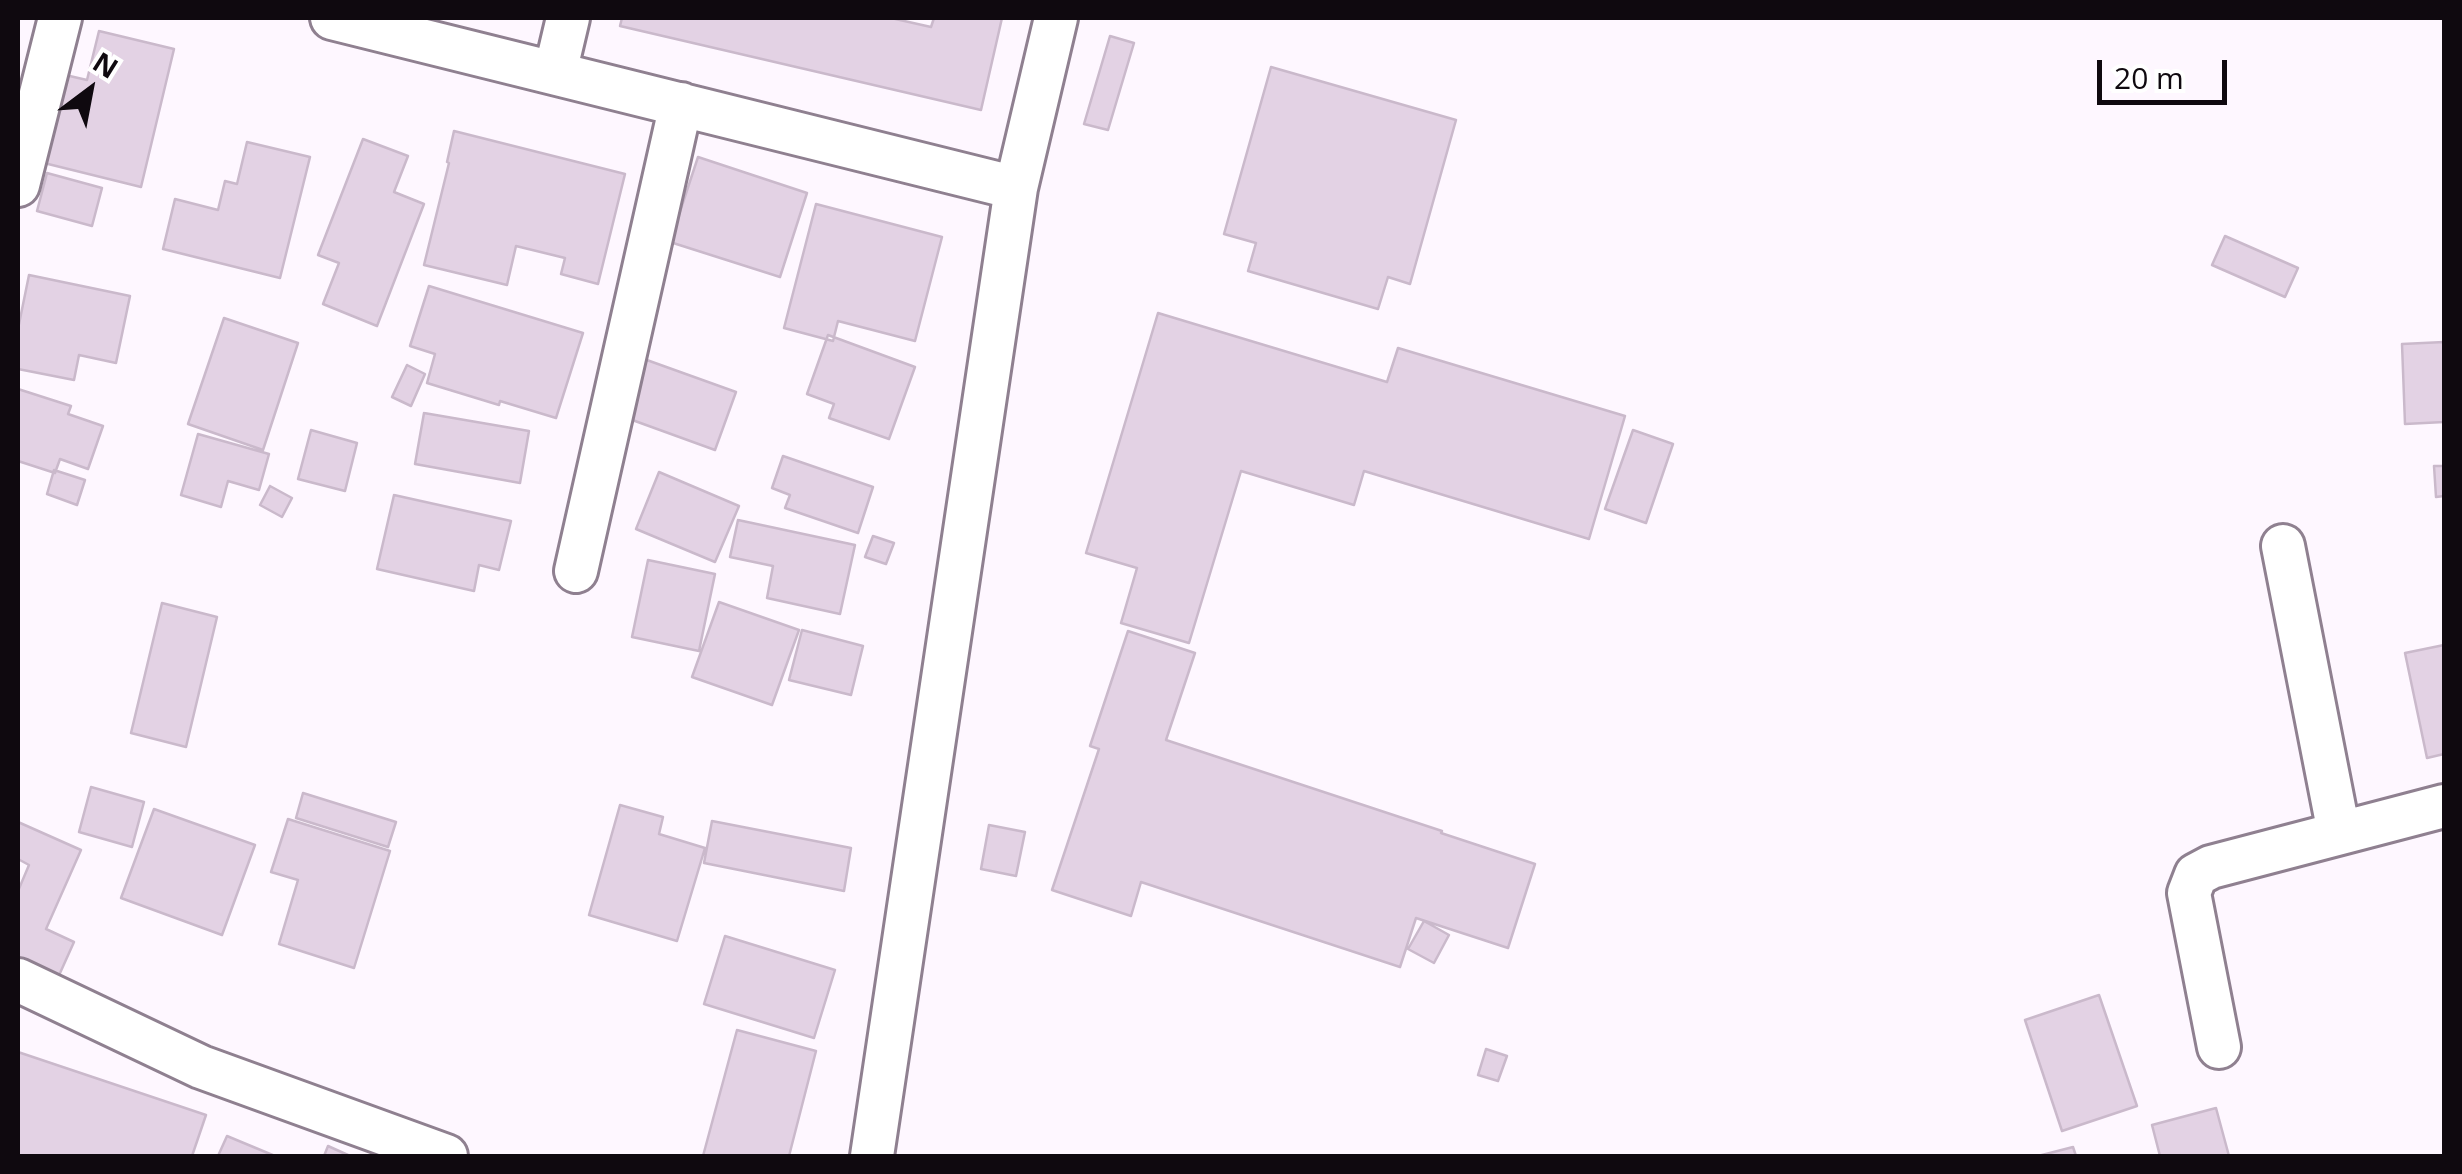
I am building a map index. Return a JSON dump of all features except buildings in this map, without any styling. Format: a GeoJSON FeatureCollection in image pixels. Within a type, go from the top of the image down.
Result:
{"type":"FeatureCollection","features":[{"type":"Feature","properties":{"kind":"street"},"geometry":{"type":"LineString","coordinates":[[18,185],[60,18]]}},
{"type":"Feature","properties":{"kind":"street"},"geometry":{"type":"LineString","coordinates":[[332,18],[1016,188]]}},
{"type":"Feature","properties":{"kind":"street"},"geometry":{"type":"LineString","coordinates":[[555,73],[568,18]]}},
{"type":"Feature","properties":{"kind":"street"},"geometry":{"type":"LineString","coordinates":[[872,1156],[1016,188],[1056,18]]}},
{"type":"Feature","properties":{"kind":"street"},"geometry":{"type":"LineString","coordinates":[[576,572],[680,104]]}},
{"type":"Feature","properties":{"kind":"street"},"geometry":{"type":"LineString","coordinates":[[2283,546],[2338,834]]}},
{"type":"Feature","properties":{"kind":"street"},"geometry":{"type":"LineString","coordinates":[[2220,1047],[2189,894],[2196,876],[2211,866],[2444,806]]}},
{"type":"Feature","properties":{"kind":"street"},"geometry":{"type":"LineString","coordinates":[[18,980],[200,1067],[446,1156]]}}]}
